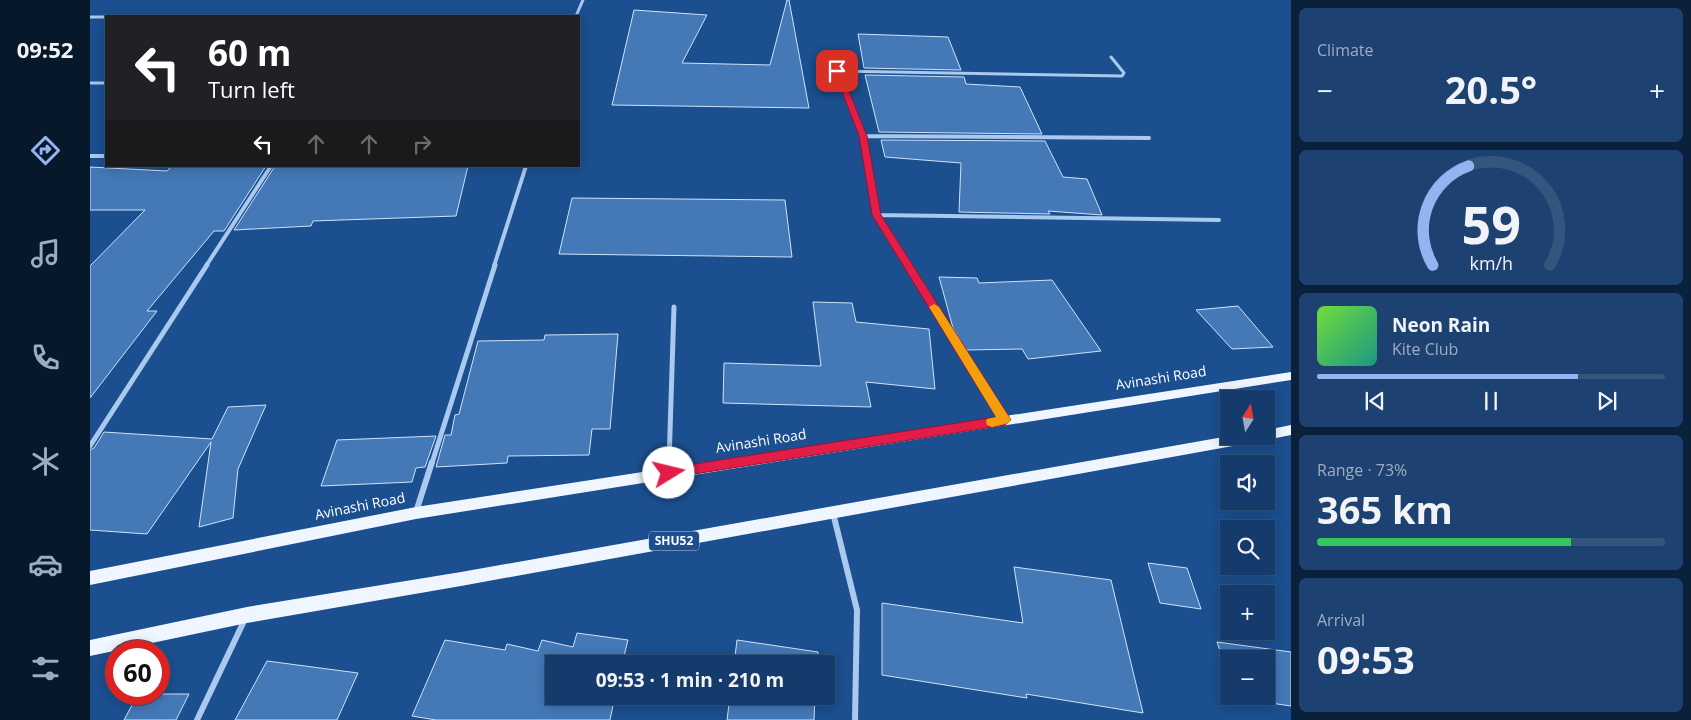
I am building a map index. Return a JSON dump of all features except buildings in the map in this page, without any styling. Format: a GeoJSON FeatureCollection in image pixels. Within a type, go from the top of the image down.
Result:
{"type":"FeatureCollection","features":[{"type":"Feature","properties":{"kind":"main road","name":"Avinashi Road"},"geometry":{"type":"LineString","coordinates":[[90,578],[416,513],[1291,376]]}},
{"type":"Feature","properties":{"kind":"main road"},"geometry":{"type":"LineString","coordinates":[[1275,433],[1291,430]]}},
{"type":"Feature","properties":{"kind":"main road","name":"SHU52"},"geometry":{"type":"LineString","coordinates":[[90,648],[246,615],[461,579],[1220,443]]}},
{"type":"Feature","properties":{"kind":"street"},"geometry":{"type":"LineString","coordinates":[[576,15],[583,0]]}},
{"type":"Feature","properties":{"kind":"street"},"geometry":{"type":"LineString","coordinates":[[90,17],[105,17]]}},
{"type":"Feature","properties":{"kind":"street"},"geometry":{"type":"LineString","coordinates":[[1005,420],[877,215],[863,136],[837,71],[1122,76],[1124,73],[1111,57]]}},
{"type":"Feature","properties":{"kind":"street"},"geometry":{"type":"LineString","coordinates":[[90,83],[105,83]]}},
{"type":"Feature","properties":{"kind":"street"},"geometry":{"type":"LineString","coordinates":[[863,136],[1149,138]]}},
{"type":"Feature","properties":{"kind":"street"},"geometry":{"type":"LineString","coordinates":[[90,156],[105,156]]}},
{"type":"Feature","properties":{"kind":"street"},"geometry":{"type":"LineString","coordinates":[[90,446],[270,167]]}},
{"type":"Feature","properties":{"kind":"street"},"geometry":{"type":"LineString","coordinates":[[416,513],[526,167]]}},
{"type":"Feature","properties":{"kind":"street"},"geometry":{"type":"LineString","coordinates":[[877,215],[1219,220]]}},
{"type":"Feature","properties":{"kind":"street"},"geometry":{"type":"LineString","coordinates":[[669,473],[674,307]]}},
{"type":"Feature","properties":{"kind":"street"},"geometry":{"type":"LineString","coordinates":[[833,513],[857,610],[855,720]]}},
{"type":"Feature","properties":{"kind":"street"},"geometry":{"type":"LineString","coordinates":[[196,720],[246,615]]}},
{"type":"Feature","properties":{"kind":"slow traffic"},"geometry":{"type":"LineString","coordinates":[[934,307],[1005,420],[992,422]]}},
{"type":"Feature","properties":{"kind":"route"},"geometry":{"type":"LineString","coordinates":[[669,473],[1005,420],[877,215],[863,136],[837,71]]}}]}
